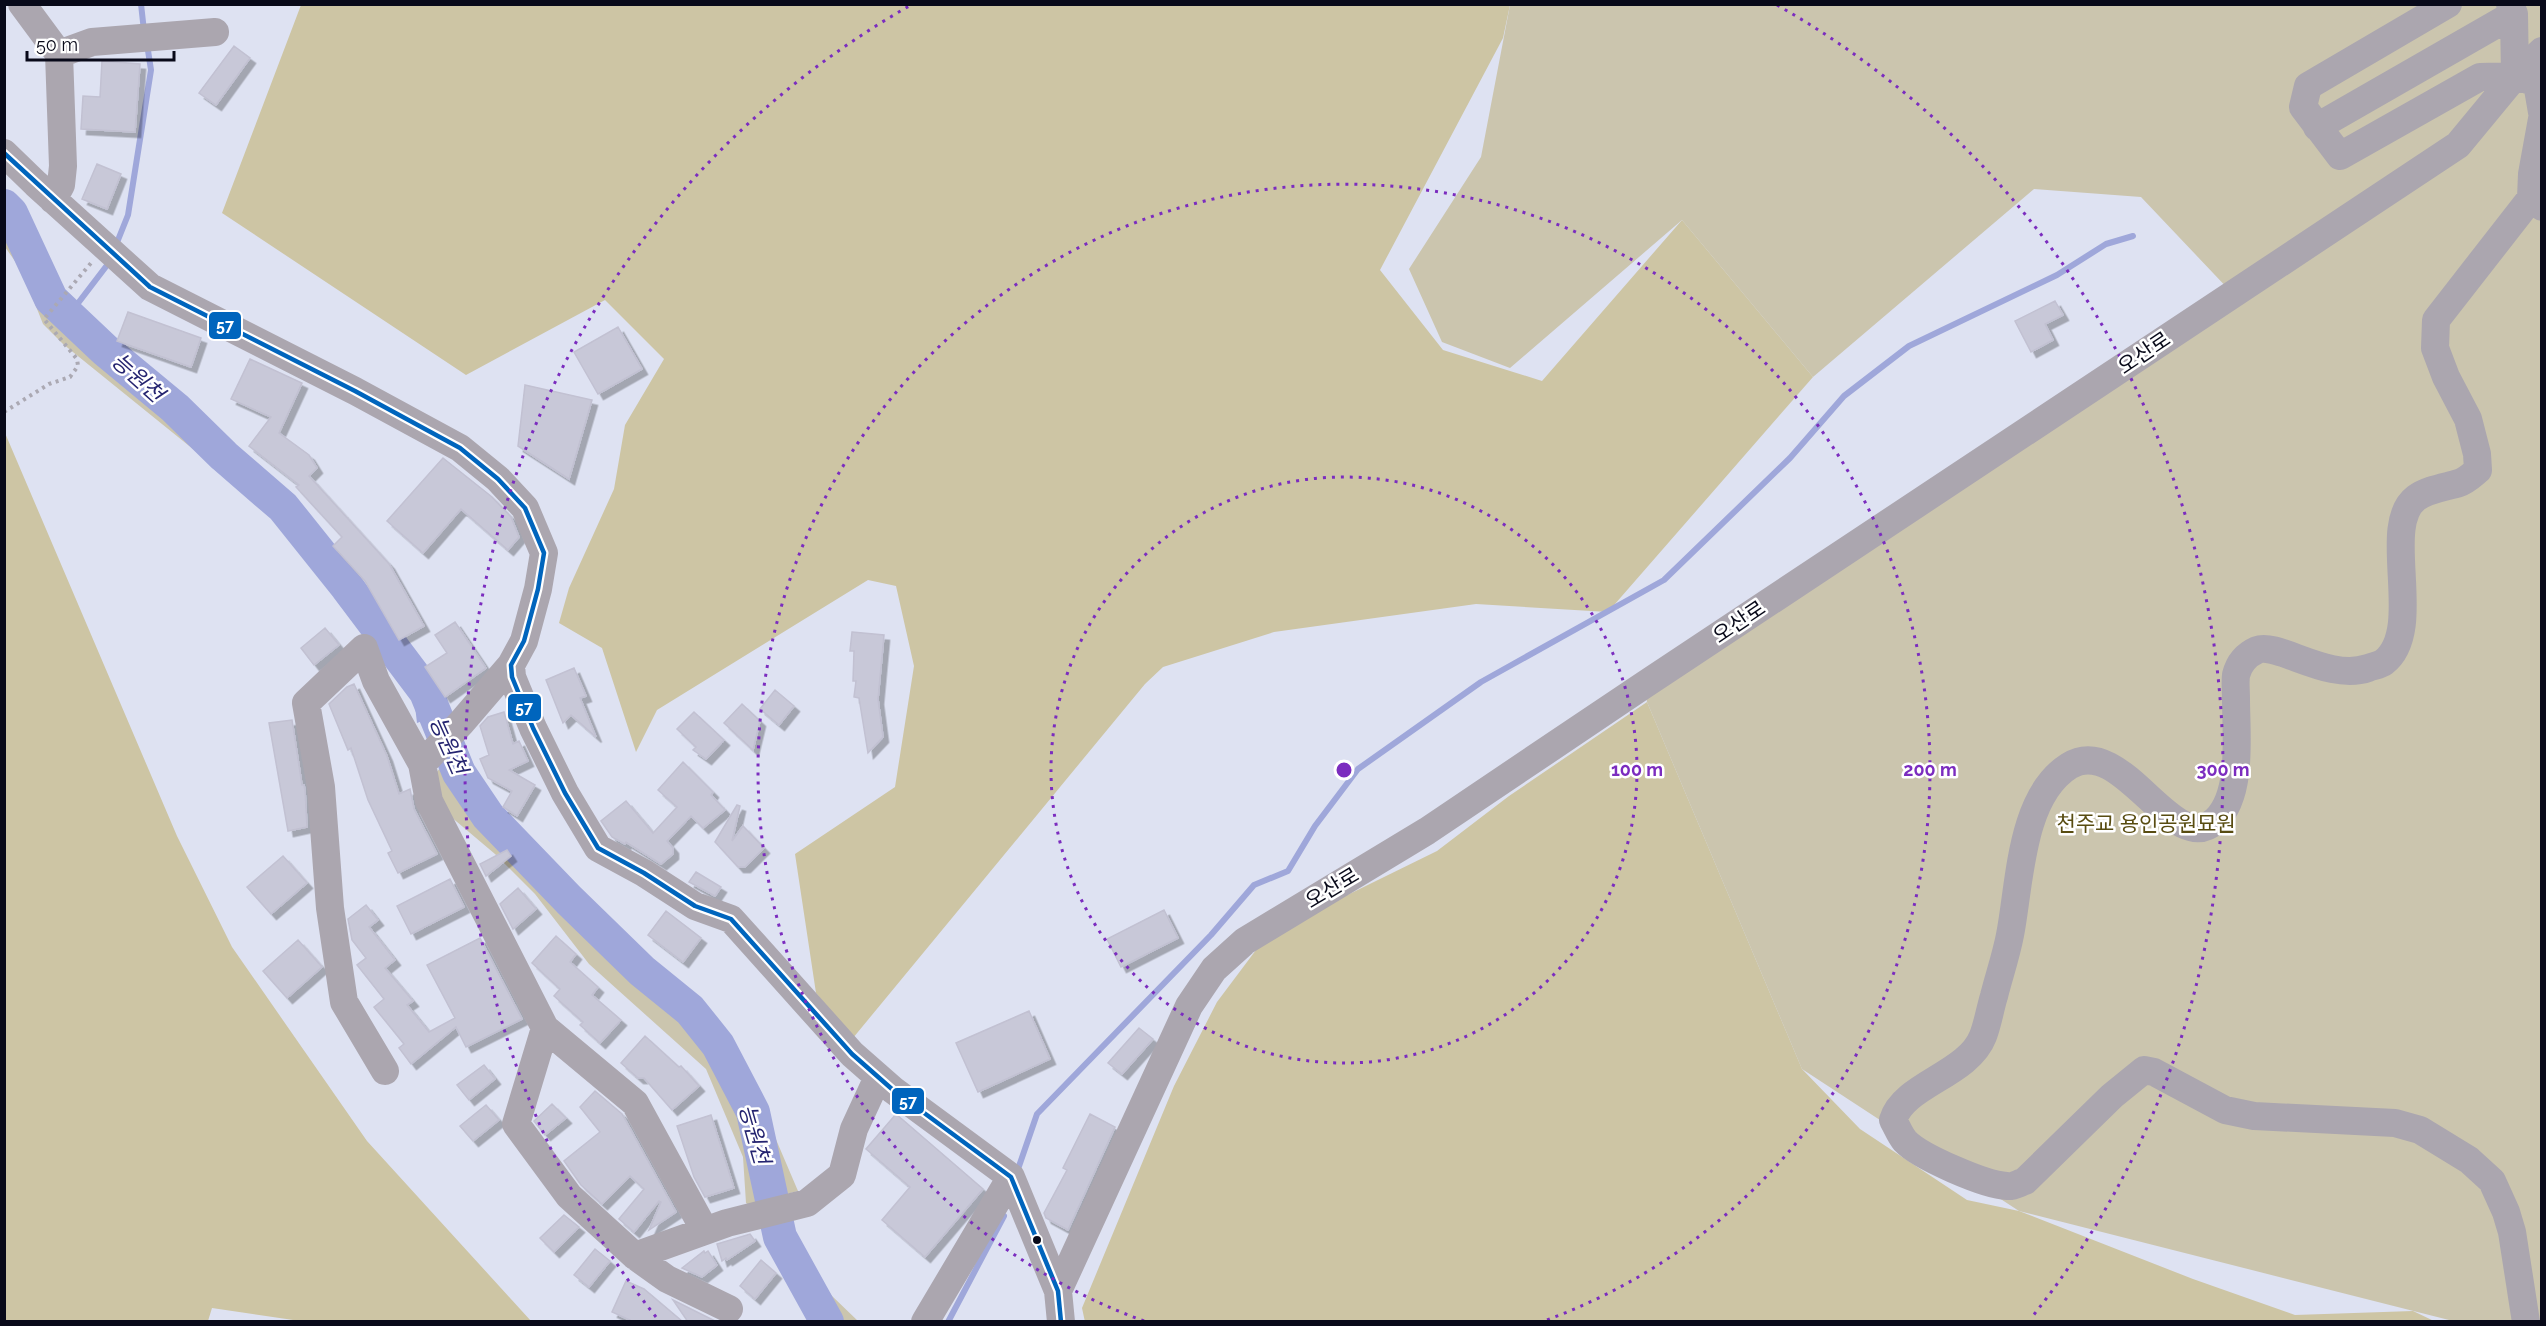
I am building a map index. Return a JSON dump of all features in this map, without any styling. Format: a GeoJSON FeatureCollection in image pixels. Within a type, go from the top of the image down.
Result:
{"type":"FeatureCollection","features":[{"type":"Feature","properties":{"kind":"street"},"geometry":{"type":"LineString","coordinates":[[22,4],[60,54],[63,166],[61,185],[53,200]]}},
{"type":"Feature","properties":{"kind":"street"},"geometry":{"type":"LineString","coordinates":[[2448,4],[2308,86],[2303,107],[2340,156],[2480,77],[2516,76],[2536,83],[2541,112]]}},
{"type":"Feature","properties":{"kind":"street"},"geometry":{"type":"LineString","coordinates":[[2318,127],[2512,9],[2516,76]]}},
{"type":"Feature","properties":{"kind":"street"},"geometry":{"type":"LineString","coordinates":[[60,54],[92,42],[215,32]]}},
{"type":"Feature","properties":{"kind":"street","name":"오산로"},"geometry":{"type":"LineString","coordinates":[[1058,1291],[1189,1006],[1214,969],[1245,940],[1428,831],[1654,678],[2458,145],[2516,76],[2541,51]]}},
{"type":"Feature","properties":{"kind":"street"},"geometry":{"type":"LineString","coordinates":[[2526,1322],[2512,1232],[2492,1180],[2469,1160],[2420,1130],[2395,1123],[2254,1116],[2225,1110],[2154,1072],[2144,1070],[2112,1096],[2025,1181],[2009,1187],[1984,1181],[1918,1151],[1905,1140],[1893,1120],[1896,1110],[1904,1101],[1950,1071],[1966,1058],[1983,1038],[2010,936],[2025,841],[2037,805],[2060,772],[2079,760],[2098,761],[2121,774],[2163,811],[2184,825],[2199,828],[2212,824],[2224,811],[2232,794],[2236,757],[2236,675],[2244,657],[2261,648],[2317,666],[2348,672],[2383,663],[2397,646],[2402,629],[2401,541],[2405,513],[2415,498],[2447,485],[2462,483],[2478,470],[2477,454],[2468,419],[2434,348],[2436,320],[2536,203],[2532,174],[2541,119]]}},
{"type":"Feature","properties":{"kind":"street"},"geometry":{"type":"LineString","coordinates":[[4,153],[150,287],[355,391],[449,442],[498,478],[525,508],[544,553],[538,589],[524,641],[511,665],[422,764]]}},
{"type":"Feature","properties":{"kind":"street"},"geometry":{"type":"LineString","coordinates":[[385,1071],[344,1002],[330,908],[321,787],[306,703],[364,648],[376,681],[422,764],[429,801],[545,1028],[635,1103],[716,1227]]}},
{"type":"Feature","properties":{"kind":"street"},"geometry":{"type":"LineString","coordinates":[[511,665],[512,677],[533,728],[565,793],[598,848],[644,873],[695,906],[731,919],[852,1054],[1014,1185],[1058,1291],[1061,1322]]}},
{"type":"Feature","properties":{"kind":"street"},"geometry":{"type":"LineString","coordinates":[[545,1028],[516,1124],[569,1196],[635,1256],[667,1280],[729,1309]]}},
{"type":"Feature","properties":{"kind":"street"},"geometry":{"type":"LineString","coordinates":[[635,1256],[716,1227],[807,1203],[842,1175],[854,1128],[878,1077]]}},
{"type":"Feature","properties":{"kind":"street"},"geometry":{"type":"LineString","coordinates":[[925,1322],[1014,1185]]}},
{"type":"Feature","properties":{"kind":"path"},"geometry":{"type":"LineString","coordinates":[[4,412],[49,384],[70,377],[78,366],[77,359],[44,319],[91,265],[93,236]]}},
{"type":"Feature","properties":{"kind":"green space","name":"천주교 용인공원묘원"},"geometry":{"type":"Polygon","coordinates":[[[1510,5],[2541,5],[2541,1321],[2453,1321],[2019,1211],[1802,1069],[1647,702],[1644,685],[2232,293],[2141,197],[2034,189],[1813,377],[1682,220],[1510,368],[1442,342],[1409,269],[1481,157],[1510,5]]]}},
{"type":"Feature","properties":{"kind":"green space"},"geometry":{"type":"Polygon","coordinates":[[[5,193],[21,213],[57,287],[73,301],[67,310],[52,297],[15,214],[5,203],[5,193]]]}},
{"type":"Feature","properties":{"kind":"green space"},"geometry":{"type":"Polygon","coordinates":[[[4,212],[47,301],[106,356],[176,413],[279,509],[386,644],[381,651],[382,659],[300,543],[256,500],[63,344],[43,324],[22,271],[5,247],[4,212]]]}},
{"type":"Feature","properties":{"kind":"green space"},"geometry":{"type":"Polygon","coordinates":[[[83,308],[99,331],[119,351],[227,438],[288,493],[337,554],[399,649],[391,644],[284,504],[226,455],[174,403],[78,321],[78,313],[83,308]]]}},
{"type":"Feature","properties":{"kind":"green space"},"geometry":{"type":"Polygon","coordinates":[[[459,743],[464,768],[502,825],[580,907],[650,971],[676,987],[728,1045],[760,1102],[798,1191],[775,1197],[756,1113],[720,1041],[690,1007],[643,970],[570,899],[489,814],[460,771],[453,752],[459,743]]]}},
{"type":"Feature","properties":{"kind":"green space"},"geometry":{"type":"Polygon","coordinates":[[[448,758],[457,778],[490,825],[640,974],[686,1012],[717,1048],[748,1112],[770,1202],[750,1206],[746,1203],[743,1157],[706,1069],[589,964],[535,894],[495,854],[450,816],[435,785],[436,773],[448,758]]]}},
{"type":"Feature","properties":{"kind":"green space"},"geometry":{"type":"Polygon","coordinates":[[[792,1218],[798,1246],[832,1296],[858,1321],[830,1321],[828,1319],[782,1236],[779,1220],[792,1218]]]}},
{"type":"Feature","properties":{"kind":"green space"},"geometry":{"type":"Polygon","coordinates":[[[775,1222],[779,1237],[825,1321],[812,1321],[805,1298],[771,1242],[765,1223],[775,1222]]]}},
{"type":"Feature","properties":{"kind":"shaded area"},"geometry":{"type":"Polygon","coordinates":[[[301,5],[1510,5],[1503,38],[1380,270],[1443,350],[1542,381],[1682,220],[1813,377],[1608,612],[1476,604],[1274,632],[1163,667],[1145,684],[853,1038],[816,993],[795,854],[895,787],[914,666],[896,586],[868,580],[657,710],[636,752],[602,648],[559,623],[569,588],[614,489],[625,425],[664,359],[605,300],[466,375],[222,213],[301,5]]]}},
{"type":"Feature","properties":{"kind":"shaded area"},"geometry":{"type":"Polygon","coordinates":[[[5,433],[177,836],[232,947],[367,1141],[531,1321],[300,1321],[212,1308],[208,1321],[5,1321],[5,433]]]}},
{"type":"Feature","properties":{"kind":"shaded area"},"geometry":{"type":"Polygon","coordinates":[[[1647,702],[1802,1069],[1860,1129],[1967,1200],[2019,1211],[2193,1279],[2295,1315],[2413,1311],[2434,1321],[1085,1322],[1082,1308],[1174,1086],[1217,1002],[1268,934],[1437,851],[1509,796],[1647,702]]]}},
{"type":"Feature","properties":{"kind":"water"},"geometry":{"type":"Polygon","coordinates":[[[389,644],[401,654],[446,712],[417,723],[415,706],[395,667],[383,658],[389,644]]]}},
{"type":"Feature","properties":{"kind":"building"},"geometry":{"type":"Polygon","coordinates":[[[234,46],[250,58],[216,105],[199,93],[234,46]]]}},
{"type":"Feature","properties":{"kind":"building"},"geometry":{"type":"Polygon","coordinates":[[[102,61],[140,64],[135,132],[81,129],[83,96],[100,97],[102,61]]]}},
{"type":"Feature","properties":{"kind":"building"},"geometry":{"type":"Polygon","coordinates":[[[97,164],[121,174],[107,209],[82,199],[97,164]]]}},
{"type":"Feature","properties":{"kind":"building"},"geometry":{"type":"Polygon","coordinates":[[[2055,301],[2063,315],[2045,324],[2053,340],[2031,352],[2015,321],[2055,301]]]}},
{"type":"Feature","properties":{"kind":"building"},"geometry":{"type":"Polygon","coordinates":[[[128,312],[201,338],[191,367],[117,341],[128,312]]]}},
{"type":"Feature","properties":{"kind":"building"},"geometry":{"type":"Polygon","coordinates":[[[618,327],[642,369],[598,394],[574,352],[618,327]]]}},
{"type":"Feature","properties":{"kind":"building"},"geometry":{"type":"Polygon","coordinates":[[[250,359],[302,383],[279,433],[309,455],[317,468],[309,476],[389,564],[424,626],[399,640],[365,581],[333,546],[342,537],[296,487],[299,485],[249,446],[271,417],[231,399],[250,359]]]}},
{"type":"Feature","properties":{"kind":"building"},"geometry":{"type":"Polygon","coordinates":[[[525,385],[592,400],[569,479],[518,446],[525,385]]]}},
{"type":"Feature","properties":{"kind":"building"},"geometry":{"type":"Polygon","coordinates":[[[443,458],[492,497],[511,517],[519,537],[508,550],[461,509],[423,553],[387,521],[443,458]]]}},
{"type":"Feature","properties":{"kind":"building"},"geometry":{"type":"Polygon","coordinates":[[[455,622],[486,668],[445,697],[425,667],[447,653],[435,635],[455,622]]]}},
{"type":"Feature","properties":{"kind":"building"},"geometry":{"type":"Polygon","coordinates":[[[325,628],[339,645],[314,665],[301,648],[325,628]]]}},
{"type":"Feature","properties":{"kind":"building"},"geometry":{"type":"Polygon","coordinates":[[[852,632],[884,635],[878,699],[883,737],[868,753],[859,698],[854,697],[856,681],[853,681],[854,651],[850,651],[852,632]]]}},
{"type":"Feature","properties":{"kind":"building"},"geometry":{"type":"Polygon","coordinates":[[[574,668],[586,696],[580,698],[596,737],[571,715],[563,723],[546,680],[574,668]]]}},
{"type":"Feature","properties":{"kind":"building"},"geometry":{"type":"Polygon","coordinates":[[[354,684],[387,756],[399,794],[410,789],[414,809],[437,854],[398,873],[388,853],[392,851],[368,800],[351,748],[348,750],[329,704],[347,687],[354,684]]]}},
{"type":"Feature","properties":{"kind":"building"},"geometry":{"type":"Polygon","coordinates":[[[775,690],[794,706],[779,725],[760,709],[775,690]]]}},
{"type":"Feature","properties":{"kind":"building"},"geometry":{"type":"Polygon","coordinates":[[[742,704],[760,721],[753,750],[724,723],[742,704]]]}},
{"type":"Feature","properties":{"kind":"building"},"geometry":{"type":"Polygon","coordinates":[[[504,712],[513,744],[519,741],[528,761],[509,770],[535,785],[517,816],[503,807],[512,791],[488,778],[480,759],[489,755],[480,726],[488,717],[504,712]]]}},
{"type":"Feature","properties":{"kind":"building"},"geometry":{"type":"Polygon","coordinates":[[[694,712],[724,740],[706,759],[693,750],[696,747],[677,729],[694,712]]]}},
{"type":"Feature","properties":{"kind":"building"},"geometry":{"type":"Polygon","coordinates":[[[292,720],[302,785],[305,790],[307,827],[288,831],[269,723],[292,720]]]}},
{"type":"Feature","properties":{"kind":"building"},"geometry":{"type":"Polygon","coordinates":[[[683,762],[713,792],[711,795],[725,810],[703,828],[691,816],[667,841],[673,848],[673,854],[661,864],[626,842],[625,844],[612,837],[601,821],[626,801],[653,833],[677,807],[658,790],[683,762]]]}},
{"type":"Feature","properties":{"kind":"building"},"geometry":{"type":"Polygon","coordinates":[[[737,805],[740,806],[732,841],[743,826],[764,848],[745,867],[738,867],[715,842],[737,805]]]}},
{"type":"Feature","properties":{"kind":"building"},"geometry":{"type":"Polygon","coordinates":[[[507,850],[511,856],[486,876],[480,864],[507,850]]]}},
{"type":"Feature","properties":{"kind":"building"},"geometry":{"type":"Polygon","coordinates":[[[283,856],[307,883],[271,914],[247,887],[283,856]]]}},
{"type":"Feature","properties":{"kind":"building"},"geometry":{"type":"Polygon","coordinates":[[[696,872],[721,887],[715,896],[689,882],[696,872]]]}},
{"type":"Feature","properties":{"kind":"building"},"geometry":{"type":"Polygon","coordinates":[[[450,879],[464,907],[411,934],[397,906],[450,879]]]}},
{"type":"Feature","properties":{"kind":"building"},"geometry":{"type":"Polygon","coordinates":[[[518,888],[536,909],[513,929],[500,904],[518,888]]]}},
{"type":"Feature","properties":{"kind":"building"},"geometry":{"type":"Polygon","coordinates":[[[366,905],[378,920],[369,927],[395,960],[385,968],[413,1001],[407,1005],[429,1032],[455,1018],[427,965],[480,938],[522,1019],[466,1047],[456,1027],[411,1064],[399,1048],[404,1044],[374,1007],[384,999],[357,965],[366,958],[352,940],[348,919],[366,905]]]}},
{"type":"Feature","properties":{"kind":"building"},"geometry":{"type":"Polygon","coordinates":[[[1164,910],[1178,938],[1121,967],[1107,939],[1164,910]]]}},
{"type":"Feature","properties":{"kind":"building"},"geometry":{"type":"Polygon","coordinates":[[[666,911],[701,938],[683,962],[648,935],[666,911]]]}},
{"type":"Feature","properties":{"kind":"building"},"geometry":{"type":"Polygon","coordinates":[[[556,936],[576,954],[570,962],[598,987],[592,995],[621,1020],[600,1043],[580,1025],[583,1022],[554,996],[560,989],[532,963],[556,936]]]}},
{"type":"Feature","properties":{"kind":"building"},"geometry":{"type":"Polygon","coordinates":[[[298,940],[322,967],[287,998],[263,971],[298,940]]]}},
{"type":"Feature","properties":{"kind":"building"},"geometry":{"type":"Polygon","coordinates":[[[1029,1011],[1050,1059],[978,1092],[956,1043],[1029,1011]]]}},
{"type":"Feature","properties":{"kind":"building"},"geometry":{"type":"Polygon","coordinates":[[[1139,1028],[1153,1039],[1122,1074],[1108,1063],[1139,1028]]]}},
{"type":"Feature","properties":{"kind":"building"},"geometry":{"type":"Polygon","coordinates":[[[645,1036],[679,1067],[681,1066],[699,1086],[672,1110],[644,1078],[638,1078],[621,1063],[645,1036]]]}},
{"type":"Feature","properties":{"kind":"building"},"geometry":{"type":"Polygon","coordinates":[[[484,1065],[495,1079],[469,1100],[457,1085],[484,1065]]]}},
{"type":"Feature","properties":{"kind":"building"},"geometry":{"type":"Polygon","coordinates":[[[595,1091],[622,1114],[676,1212],[649,1230],[661,1202],[659,1201],[634,1232],[619,1219],[644,1189],[630,1176],[602,1204],[581,1185],[564,1161],[600,1132],[580,1107],[595,1091]]]}},
{"type":"Feature","properties":{"kind":"building"},"geometry":{"type":"Polygon","coordinates":[[[552,1104],[566,1118],[545,1135],[534,1121],[552,1104]]]}},
{"type":"Feature","properties":{"kind":"building"},"geometry":{"type":"Polygon","coordinates":[[[486,1105],[499,1120],[473,1141],[460,1126],[486,1105]]]}},
{"type":"Feature","properties":{"kind":"building"},"geometry":{"type":"Polygon","coordinates":[[[896,1114],[983,1189],[925,1257],[882,1220],[910,1187],[866,1149],[896,1114]]]}},
{"type":"Feature","properties":{"kind":"building"},"geometry":{"type":"Polygon","coordinates":[[[1090,1114],[1115,1127],[1068,1230],[1046,1218],[1044,1213],[1067,1170],[1063,1168],[1090,1114]]]}},
{"type":"Feature","properties":{"kind":"building"},"geometry":{"type":"Polygon","coordinates":[[[711,1115],[734,1188],[705,1197],[694,1177],[677,1126],[711,1115]]]}},
{"type":"Feature","properties":{"kind":"building"},"geometry":{"type":"Polygon","coordinates":[[[564,1215],[579,1227],[554,1252],[540,1238],[564,1215]]]}},
{"type":"Feature","properties":{"kind":"building"},"geometry":{"type":"Polygon","coordinates":[[[750,1234],[755,1241],[722,1261],[717,1244],[750,1234]]]}},
{"type":"Feature","properties":{"kind":"building"},"geometry":{"type":"Polygon","coordinates":[[[595,1249],[610,1261],[589,1287],[574,1275],[595,1249]]]}},
{"type":"Feature","properties":{"kind":"building"},"geometry":{"type":"Polygon","coordinates":[[[704,1251],[705,1253],[708,1251],[717,1265],[702,1277],[682,1268],[704,1251]]]}},
{"type":"Feature","properties":{"kind":"building"},"geometry":{"type":"Polygon","coordinates":[[[761,1260],[776,1273],[755,1299],[740,1286],[761,1260]]]}},
{"type":"Feature","properties":{"kind":"building"},"geometry":{"type":"Polygon","coordinates":[[[626,1281],[644,1289],[683,1322],[634,1322],[612,1312],[626,1281]]]}},
{"type":"Feature","properties":{"kind":"building"},"geometry":{"type":"Polygon","coordinates":[[[673,1300],[717,1322],[688,1322],[673,1300]]]}},
{"type":"Feature","properties":{"kind":"waterway"},"geometry":{"type":"LineString","coordinates":[[141,4],[144,31]]}},
{"type":"Feature","properties":{"kind":"waterway"},"geometry":{"type":"LineString","coordinates":[[116,245],[128,215],[151,70],[147,44]]}},
{"type":"Feature","properties":{"kind":"waterway","name":"능원천"},"geometry":{"type":"LineString","coordinates":[[4,206],[11,213],[51,299],[105,350],[175,408],[224,456],[283,507],[347,587],[426,692],[459,773],[488,816],[642,971],[690,1010],[718,1045],[753,1112],[780,1237],[827,1322]]}},
{"type":"Feature","properties":{"kind":"waterway"},"geometry":{"type":"LineString","coordinates":[[1017,1172],[1037,1114],[1211,935],[1254,885],[1288,871],[1315,826],[1358,769],[1481,682],[1664,580],[1790,458],[1844,396],[1909,346],[2057,275],[2106,244],[2133,236]]}},
{"type":"Feature","properties":{"kind":"waterway"},"geometry":{"type":"LineString","coordinates":[[69,315],[111,260]]}},
{"type":"Feature","properties":{"kind":"waterway"},"geometry":{"type":"LineString","coordinates":[[948,1322],[1004,1216]]}},
{"type":"Feature","properties":{"kind":"transit line","name":"57"},"geometry":{"type":"LineString","coordinates":[[4,153],[150,287],[355,391],[460,448],[498,479],[525,508],[544,553],[538,589],[524,641],[511,665],[512,677],[533,728],[565,793],[598,848],[644,873],[695,906],[731,919],[852,1054],[893,1090],[1011,1177],[1058,1291],[1061,1322]]}}]}
